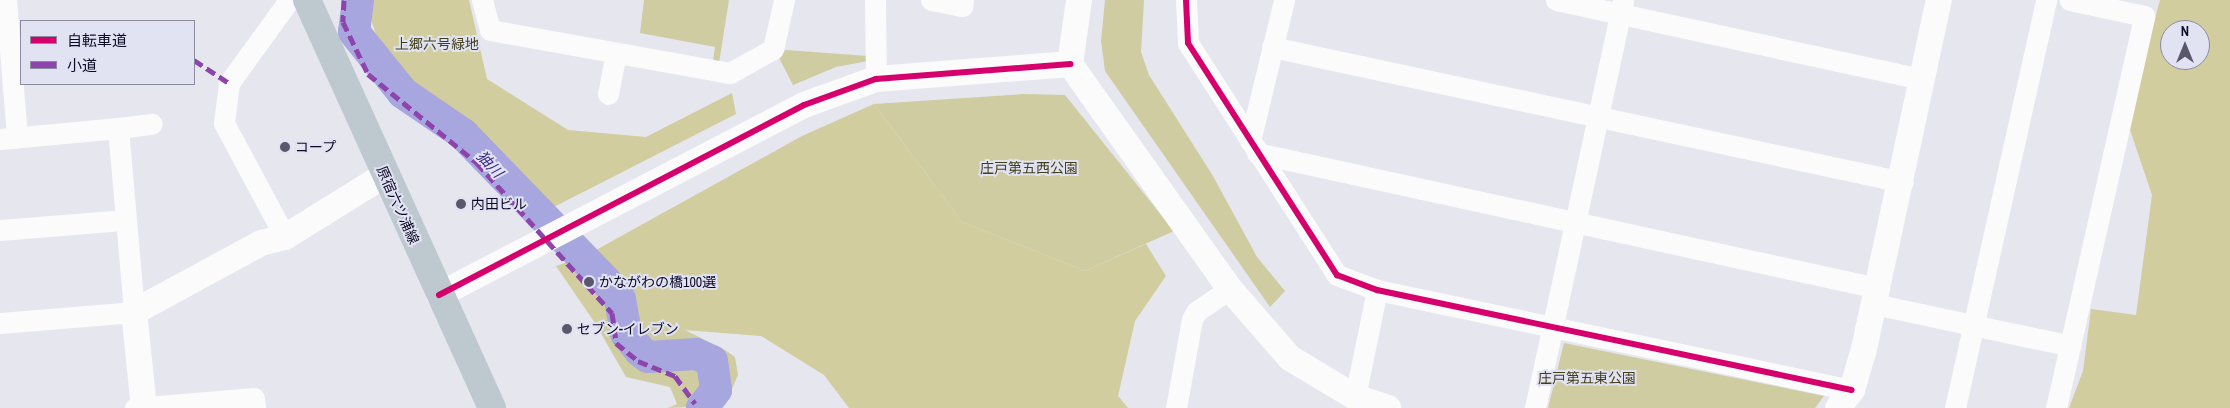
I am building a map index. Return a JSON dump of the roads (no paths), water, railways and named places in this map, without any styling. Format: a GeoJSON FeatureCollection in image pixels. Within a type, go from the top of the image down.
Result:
{"type":"FeatureCollection","features":[{"type":"Feature","properties":{"kind":"main road","name":"原宿六ツ浦線"},"geometry":{"type":"LineString","coordinates":[[307,0],[439,295],[492,408]]}},
{"type":"Feature","properties":{"kind":"street"},"geometry":{"type":"LineString","coordinates":[[6,0],[5,51],[9,139],[152,124]]}},
{"type":"Feature","properties":{"kind":"street"},"geometry":{"type":"LineString","coordinates":[[285,237],[224,122],[229,83],[289,0]]}},
{"type":"Feature","properties":{"kind":"street"},"geometry":{"type":"LineString","coordinates":[[482,0],[490,30],[730,73],[773,49],[784,0]]}},
{"type":"Feature","properties":{"kind":"street"},"geometry":{"type":"LineString","coordinates":[[875,0],[876,79]]}},
{"type":"Feature","properties":{"kind":"street"},"geometry":{"type":"LineString","coordinates":[[930,0],[962,6],[963,0]]}},
{"type":"Feature","properties":{"kind":"street"},"geometry":{"type":"LineString","coordinates":[[1079,0],[1070,64],[1230,289],[1290,358],[1355,397],[1388,408]]}},
{"type":"Feature","properties":{"kind":"street"},"geometry":{"type":"LineString","coordinates":[[1186,0],[1188,43],[1337,275],[1377,290],[1553,326],[1845,399],[1876,296],[1903,182],[1921,78],[1939,0]]}},
{"type":"Feature","properties":{"kind":"street"},"geometry":{"type":"LineString","coordinates":[[1254,147],[1272,47],[1284,0]]}},
{"type":"Feature","properties":{"kind":"street"},"geometry":{"type":"LineString","coordinates":[[1556,0],[1621,7],[1921,78]]}},
{"type":"Feature","properties":{"kind":"street"},"geometry":{"type":"LineString","coordinates":[[1955,408],[2046,0]]}},
{"type":"Feature","properties":{"kind":"street"},"geometry":{"type":"LineString","coordinates":[[2056,408],[2144,16],[2070,0]]}},
{"type":"Feature","properties":{"kind":"street"},"geometry":{"type":"LineString","coordinates":[[1535,408],[1621,7]]}},
{"type":"Feature","properties":{"kind":"street"},"geometry":{"type":"LineString","coordinates":[[1272,47],[1903,182]]}},
{"type":"Feature","properties":{"kind":"street"},"geometry":{"type":"LineString","coordinates":[[608,94],[616,53]]}},
{"type":"Feature","properties":{"kind":"street"},"geometry":{"type":"LineString","coordinates":[[439,295],[804,105],[876,79],[1070,64]]}},
{"type":"Feature","properties":{"kind":"street"},"geometry":{"type":"LineString","coordinates":[[118,128],[123,220],[134,312],[141,408],[254,398],[254,408]]}},
{"type":"Feature","properties":{"kind":"street"},"geometry":{"type":"LineString","coordinates":[[1254,147],[1575,222],[1876,296],[1974,324],[2071,346]]}},
{"type":"Feature","properties":{"kind":"street"},"geometry":{"type":"LineString","coordinates":[[0,323],[134,312],[261,242],[285,237],[385,175]]}},
{"type":"Feature","properties":{"kind":"street"},"geometry":{"type":"LineString","coordinates":[[0,230],[123,220]]}},
{"type":"Feature","properties":{"kind":"street"},"geometry":{"type":"LineString","coordinates":[[1176,408],[1192,320],[1197,311],[1230,289]]}},
{"type":"Feature","properties":{"kind":"street"},"geometry":{"type":"LineString","coordinates":[[1355,397],[1377,290]]}},
{"type":"Feature","properties":{"kind":"waterway","name":"㹨川"},"geometry":{"type":"LineString","coordinates":[[358,0],[354,32],[403,93],[463,134],[613,289],[620,299],[626,333],[640,351],[648,357],[696,354],[712,361],[716,390],[702,408]]}},
{"type":"Feature","properties":{"kind":"place","name":"コープ"},"geometry":{"type":"Point","coordinates":[285,147]}},
{"type":"Feature","properties":{"kind":"place","name":"内田ビル"},"geometry":{"type":"Point","coordinates":[461,204]}},
{"type":"Feature","properties":{"kind":"place","name":"かながわの橋100選"},"geometry":{"type":"Point","coordinates":[589,282]}},
{"type":"Feature","properties":{"kind":"place","name":"セブン-イレブン"},"geometry":{"type":"Point","coordinates":[567,329]}},
{"type":"Feature","properties":{"kind":"park label","name":"上郷六号緑地"},"geometry":{"type":"Point","coordinates":[437,44]}},
{"type":"Feature","properties":{"kind":"park label","name":"庄戸第五西公園"},"geometry":{"type":"Point","coordinates":[1029,168]}},
{"type":"Feature","properties":{"kind":"park label","name":"庄戸第五東公園"},"geometry":{"type":"Point","coordinates":[1587,378]}}]}
